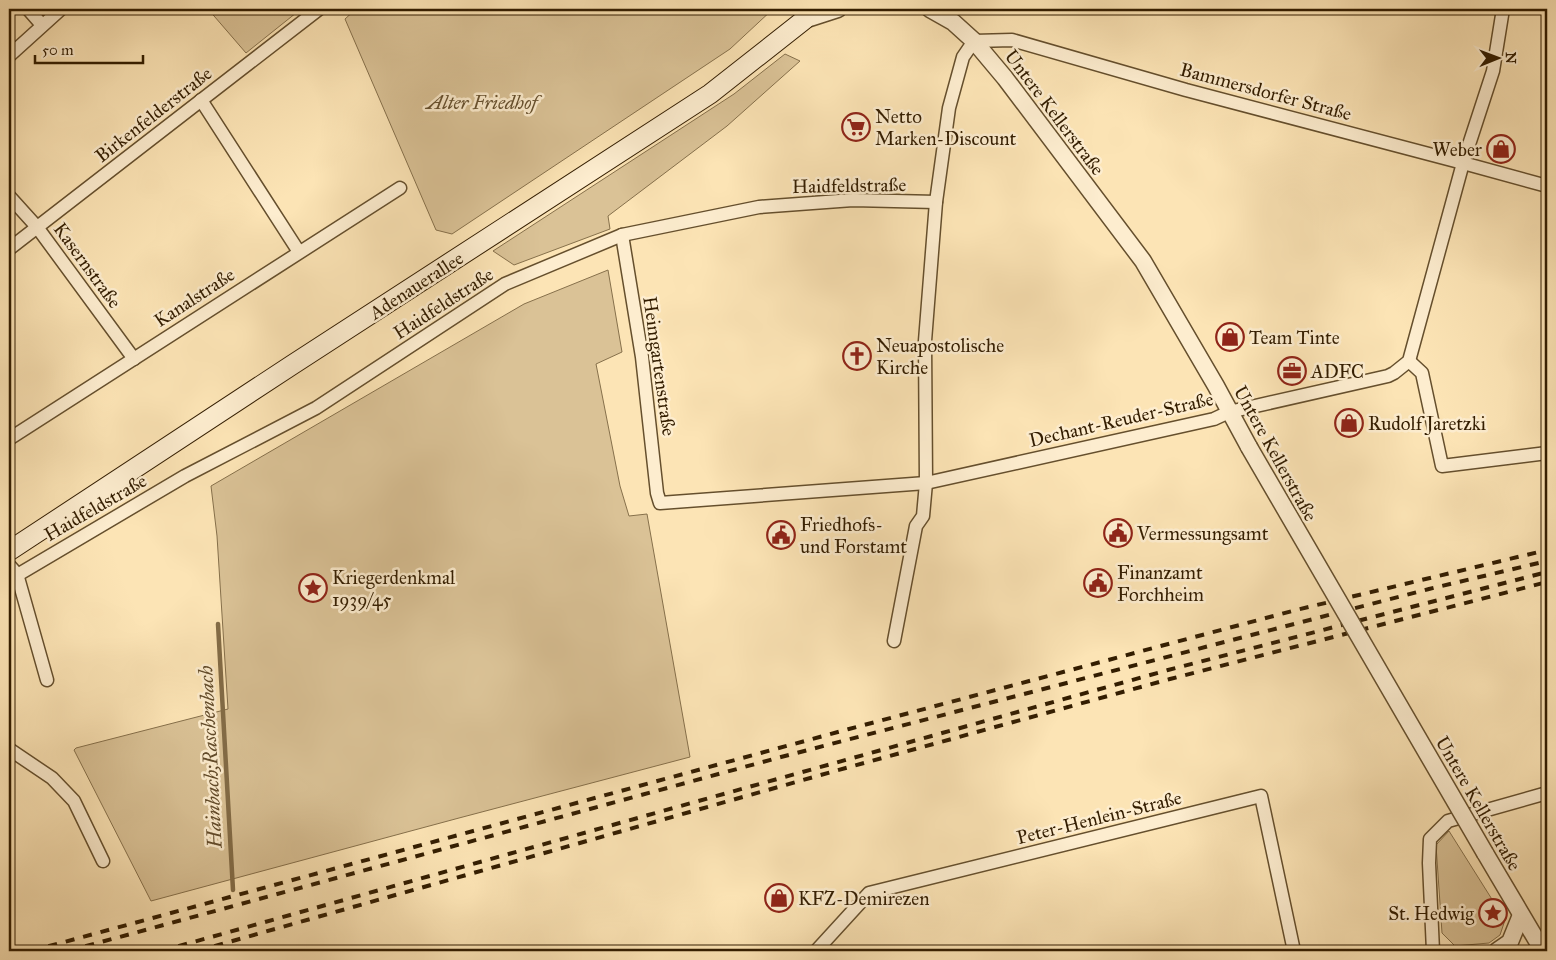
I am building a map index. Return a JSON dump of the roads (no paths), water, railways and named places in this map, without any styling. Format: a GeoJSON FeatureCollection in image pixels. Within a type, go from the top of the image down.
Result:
{"type":"FeatureCollection","features":[{"type":"Feature","properties":{"kind":"main road","name":"Adenauerallee"},"geometry":{"type":"LineString","coordinates":[[9,551],[316,349],[710,94],[809,14]]}},
{"type":"Feature","properties":{"kind":"street"},"geometry":{"type":"LineString","coordinates":[[28,9],[42,25]]}},
{"type":"Feature","properties":{"kind":"street"},"geometry":{"type":"LineString","coordinates":[[9,56],[61,9]]}},
{"type":"Feature","properties":{"kind":"street","name":"Birkenfelderstraße"},"geometry":{"type":"LineString","coordinates":[[9,249],[319,9]]}},
{"type":"Feature","properties":{"kind":"street"},"geometry":{"type":"LineString","coordinates":[[809,14],[838,9]]}},
{"type":"Feature","properties":{"kind":"street","name":"Untere Kellerstraße"},"geometry":{"type":"LineString","coordinates":[[930,9],[951,14],[974,40],[1005,78],[1143,261],[1249,447],[1543,951]]}},
{"type":"Feature","properties":{"kind":"street"},"geometry":{"type":"LineString","coordinates":[[1503,9],[1493,71],[1463,163],[1409,362],[1422,373],[1442,466],[1547,452]]}},
{"type":"Feature","properties":{"kind":"street"},"geometry":{"type":"LineString","coordinates":[[894,640],[916,526],[923,516],[926,483],[926,341],[936,202],[949,108],[963,57],[974,40]]}},
{"type":"Feature","properties":{"kind":"street","name":"Bammersdorfer Straße"},"geometry":{"type":"LineString","coordinates":[[974,40],[1012,40],[1186,90],[1547,186]]}},
{"type":"Feature","properties":{"kind":"street"},"geometry":{"type":"LineString","coordinates":[[201,100],[299,252]]}},
{"type":"Feature","properties":{"kind":"street","name":"Kanalstraße"},"geometry":{"type":"LineString","coordinates":[[9,439],[400,188]]}},
{"type":"Feature","properties":{"kind":"street","name":"Kasernstraße"},"geometry":{"type":"LineString","coordinates":[[9,196],[37,227],[134,359]]}},
{"type":"Feature","properties":{"kind":"street","name":"Haidfeldstraße"},"geometry":{"type":"LineString","coordinates":[[47,680],[11,573],[185,476],[316,408],[505,284],[622,235],[758,207],[853,200],[936,202]]}},
{"type":"Feature","properties":{"kind":"street","name":"Heimgartenstraße"},"geometry":{"type":"LineString","coordinates":[[622,235],[642,356],[660,503]]}},
{"type":"Feature","properties":{"kind":"street","name":"Dechant-Reuder-Straße"},"geometry":{"type":"LineString","coordinates":[[660,503],[926,483],[1214,419],[1229,412],[1388,376],[1409,362]]}},
{"type":"Feature","properties":{"kind":"street"},"geometry":{"type":"LineString","coordinates":[[9,749],[52,778],[74,801],[103,861]]}},
{"type":"Feature","properties":{"kind":"street"},"geometry":{"type":"LineString","coordinates":[[1433,951],[1429,863],[1430,840],[1448,821],[1547,793]]}},
{"type":"Feature","properties":{"kind":"street","name":"Peter-Henlein-Straße"},"geometry":{"type":"LineString","coordinates":[[816,951],[869,893],[1261,796],[1294,951]]}},
{"type":"Feature","properties":{"kind":"street"},"geometry":{"type":"LineString","coordinates":[[1497,951],[1510,942],[1518,911]]}},
{"type":"Feature","properties":{"kind":"waterway","name":"Hainbach;Raschenbach"},"geometry":{"type":"LineString","coordinates":[[218,624],[233,890]]}},
{"type":"Feature","properties":{"kind":"railway"},"geometry":{"type":"LineString","coordinates":[[31,951],[1296,610],[1547,550]]}},
{"type":"Feature","properties":{"kind":"railway"},"geometry":{"type":"LineString","coordinates":[[68,951],[781,757],[1429,589],[1547,561]]}},
{"type":"Feature","properties":{"kind":"railway"},"geometry":{"type":"LineString","coordinates":[[161,951],[1168,670],[1547,572]]}},
{"type":"Feature","properties":{"kind":"railway"},"geometry":{"type":"LineString","coordinates":[[197,951],[835,771],[1170,679],[1547,582]]}},
{"type":"Feature","properties":{"kind":"place","name":"Netto Marken-Discount"},"geometry":{"type":"Point","coordinates":[856,127]}},
{"type":"Feature","properties":{"kind":"place","name":"Weber"},"geometry":{"type":"Point","coordinates":[1501,149]}},
{"type":"Feature","properties":{"kind":"place","name":"Team Tinte"},"geometry":{"type":"Point","coordinates":[1230,337]}},
{"type":"Feature","properties":{"kind":"place","name":"Neuapostolische Kirche"},"geometry":{"type":"Point","coordinates":[857,356]}},
{"type":"Feature","properties":{"kind":"place","name":"ADFC"},"geometry":{"type":"Point","coordinates":[1292,371]}},
{"type":"Feature","properties":{"kind":"place","name":"Rudolf Jaretzki"},"geometry":{"type":"Point","coordinates":[1349,423]}},
{"type":"Feature","properties":{"kind":"place","name":"Vermessungsamt"},"geometry":{"type":"Point","coordinates":[1118,533]}},
{"type":"Feature","properties":{"kind":"place","name":"Friedhofs- und Forstamt"},"geometry":{"type":"Point","coordinates":[781,535]}},
{"type":"Feature","properties":{"kind":"place","name":"Finanzamt Forchheim"},"geometry":{"type":"Point","coordinates":[1098,583]}},
{"type":"Feature","properties":{"kind":"place","name":"Kriegerdenkmal 1939/45"},"geometry":{"type":"Point","coordinates":[313,588]}},
{"type":"Feature","properties":{"kind":"place","name":"KFZ-Demirezen"},"geometry":{"type":"Point","coordinates":[779,898]}},
{"type":"Feature","properties":{"kind":"place","name":"St. Hedwig"},"geometry":{"type":"Point","coordinates":[1493,913]}},
{"type":"Feature","properties":{"kind":"park label","name":"Alter Friedhof"},"geometry":{"type":"Point","coordinates":[482,102]}}]}
